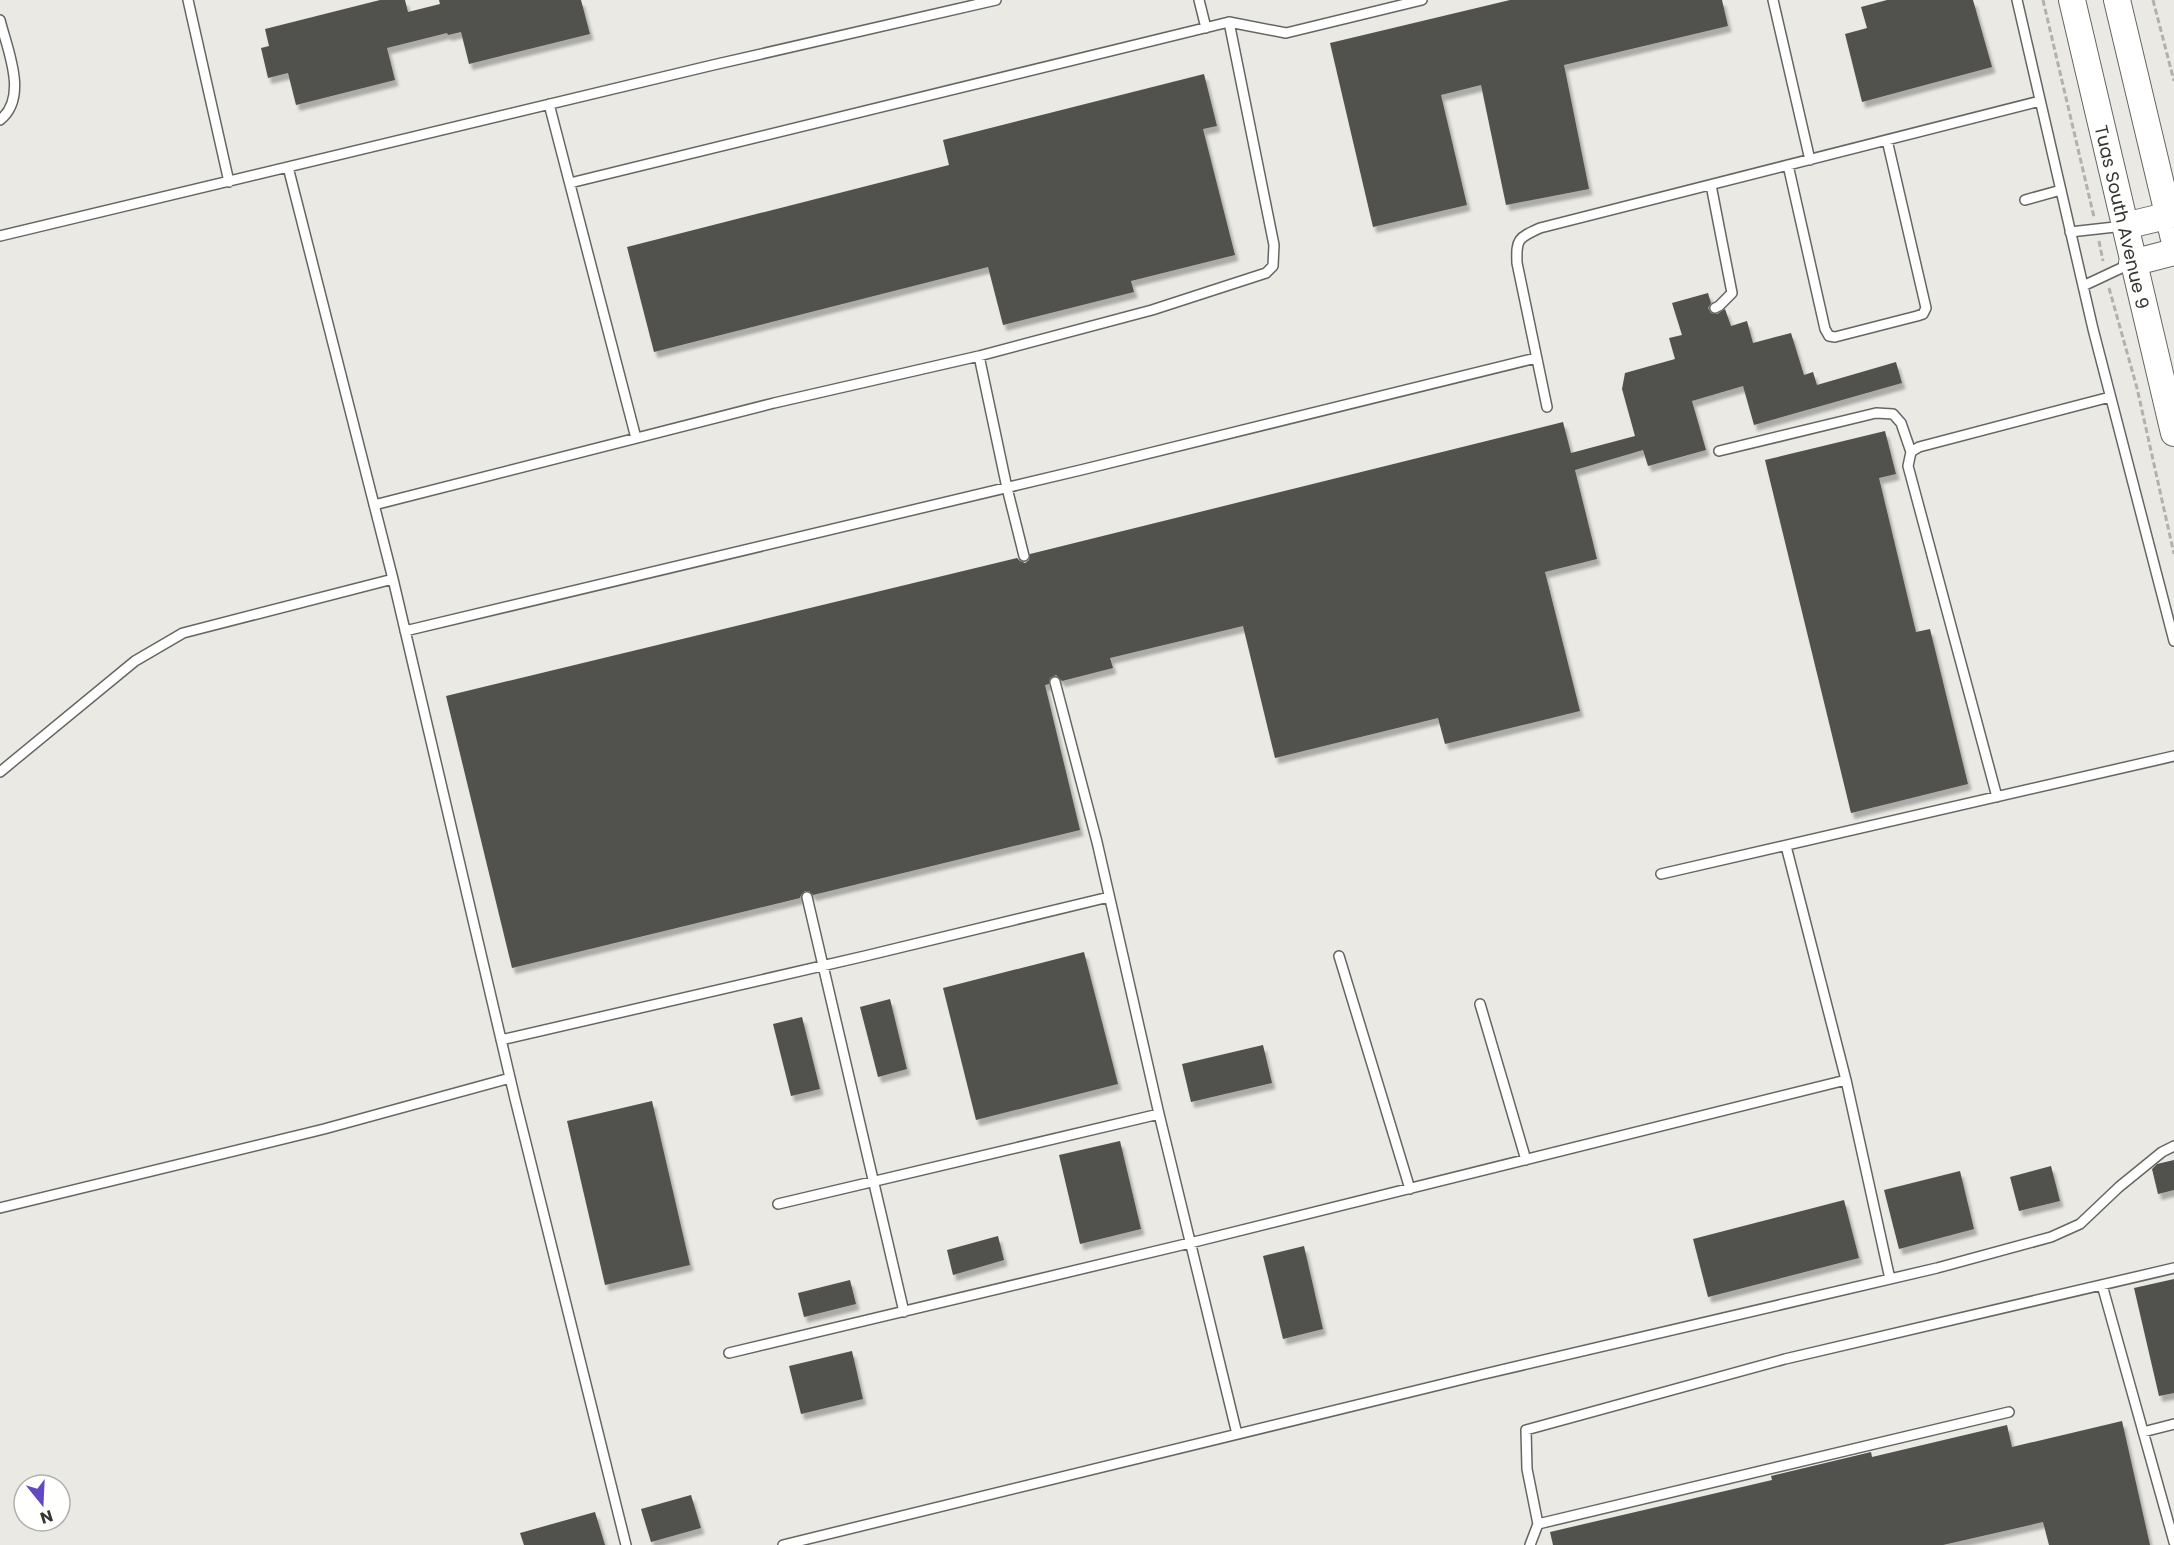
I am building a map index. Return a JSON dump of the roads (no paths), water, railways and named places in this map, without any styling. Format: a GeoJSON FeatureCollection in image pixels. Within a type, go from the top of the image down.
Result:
{"type":"FeatureCollection","features":[{"type":"Feature","properties":{"kind":"street","name":"Tuas South Avenue 9"},"geometry":{"type":"LineString","coordinates":[[2072,0],[2132,263],[2174,433]]}},
{"type":"Feature","properties":{"kind":"street"},"geometry":{"type":"LineString","coordinates":[[2117,0],[2172,222],[2125,226]]}},
{"type":"Feature","properties":{"kind":"street"},"geometry":{"type":"LineString","coordinates":[[2152,141],[2174,176]]}},
{"type":"Feature","properties":{"kind":"street"},"geometry":{"type":"LineString","coordinates":[[2132,263],[2174,252]]}},
{"type":"Feature","properties":{"kind":"lane"},"geometry":{"type":"LineString","coordinates":[[188,0],[229,182]]}},
{"type":"Feature","properties":{"kind":"lane"},"geometry":{"type":"LineString","coordinates":[[0,236],[549,104],[996,0]]}},
{"type":"Feature","properties":{"kind":"lane"},"geometry":{"type":"LineString","coordinates":[[1199,0],[1206,28]]}},
{"type":"Feature","properties":{"kind":"lane"},"geometry":{"type":"LineString","coordinates":[[570,183],[1229,22],[1286,33],[1422,0]]}},
{"type":"Feature","properties":{"kind":"lane"},"geometry":{"type":"LineString","coordinates":[[1773,0],[1810,160]]}},
{"type":"Feature","properties":{"kind":"lane"},"geometry":{"type":"LineString","coordinates":[[2017,0],[2082,286],[2174,641]]}},
{"type":"Feature","properties":{"kind":"lane"},"geometry":{"type":"LineString","coordinates":[[0,20],[15,79],[13,100],[0,120]]}},
{"type":"Feature","properties":{"kind":"lane"},"geometry":{"type":"LineString","coordinates":[[374,505],[774,403],[979,356],[1152,310],[1266,273],[1272,266],[1274,245],[1229,22]]}},
{"type":"Feature","properties":{"kind":"lane"},"geometry":{"type":"LineString","coordinates":[[1547,407],[1517,263],[1516,246],[1521,236],[1540,228],[2040,101]]}},
{"type":"Feature","properties":{"kind":"lane"},"geometry":{"type":"LineString","coordinates":[[549,104],[636,438]]}},
{"type":"Feature","properties":{"kind":"lane"},"geometry":{"type":"LineString","coordinates":[[1788,165],[1825,329],[1829,336],[1835,337],[1856,332],[1923,314],[1926,308],[1887,140]]}},
{"type":"Feature","properties":{"kind":"lane"},"geometry":{"type":"LineString","coordinates":[[288,168],[393,579],[510,1078],[627,1545]]}},
{"type":"Feature","properties":{"kind":"lane"},"geometry":{"type":"LineString","coordinates":[[1711,185],[1732,293],[1715,308]]}},
{"type":"Feature","properties":{"kind":"lane"},"geometry":{"type":"LineString","coordinates":[[2025,200],[2061,190]]}},
{"type":"Feature","properties":{"kind":"lane"},"geometry":{"type":"LineString","coordinates":[[2070,232],[2125,226]]}},
{"type":"Feature","properties":{"kind":"lane"},"geometry":{"type":"LineString","coordinates":[[2082,286],[2132,263]]}},
{"type":"Feature","properties":{"kind":"lane"},"geometry":{"type":"LineString","coordinates":[[979,356],[1024,556]]}},
{"type":"Feature","properties":{"kind":"lane"},"geometry":{"type":"LineString","coordinates":[[405,631],[1007,488],[1536,358]]}},
{"type":"Feature","properties":{"kind":"lane"},"geometry":{"type":"LineString","coordinates":[[1911,452],[1919,447],[2110,397]]}},
{"type":"Feature","properties":{"kind":"lane"},"geometry":{"type":"LineString","coordinates":[[1719,451],[1876,413],[1893,414],[1901,423],[1911,452],[1908,466],[1996,797]]}},
{"type":"Feature","properties":{"kind":"lane"},"geometry":{"type":"LineString","coordinates":[[0,772],[135,661],[183,633],[393,579]]}},
{"type":"Feature","properties":{"kind":"lane"},"geometry":{"type":"LineString","coordinates":[[1055,682],[1109,897],[1237,1434]]}},
{"type":"Feature","properties":{"kind":"lane"},"geometry":{"type":"LineString","coordinates":[[1661,874],[2174,756]]}},
{"type":"Feature","properties":{"kind":"lane"},"geometry":{"type":"LineString","coordinates":[[1786,846],[1846,1080],[1890,1279]]}},
{"type":"Feature","properties":{"kind":"lane"},"geometry":{"type":"LineString","coordinates":[[807,897],[904,1312]]}},
{"type":"Feature","properties":{"kind":"lane"},"geometry":{"type":"LineString","coordinates":[[501,1040],[1109,897]]}},
{"type":"Feature","properties":{"kind":"lane"},"geometry":{"type":"LineString","coordinates":[[1340,956],[1410,1189]]}},
{"type":"Feature","properties":{"kind":"lane"},"geometry":{"type":"LineString","coordinates":[[1480,1004],[1526,1160]]}},
{"type":"Feature","properties":{"kind":"lane"},"geometry":{"type":"LineString","coordinates":[[0,1208],[324,1129],[510,1078]]}},
{"type":"Feature","properties":{"kind":"lane"},"geometry":{"type":"LineString","coordinates":[[729,1353],[1190,1243],[1846,1080]]}},
{"type":"Feature","properties":{"kind":"lane"},"geometry":{"type":"LineString","coordinates":[[778,1204],[1159,1114]]}},
{"type":"Feature","properties":{"kind":"lane"},"geometry":{"type":"LineString","coordinates":[[783,1545],[1237,1434],[1890,1279],[2051,1237],[2080,1224],[2119,1186],[2162,1152],[2174,1146]]}},
{"type":"Feature","properties":{"kind":"lane"},"geometry":{"type":"LineString","coordinates":[[1530,1545],[1538,1524],[1527,1469],[1526,1430],[1785,1359],[2174,1268]]}},
{"type":"Feature","properties":{"kind":"lane"},"geometry":{"type":"LineString","coordinates":[[2102,1285],[2174,1542]]}},
{"type":"Feature","properties":{"kind":"lane"},"geometry":{"type":"LineString","coordinates":[[1538,1524],[2009,1412]]}},
{"type":"Feature","properties":{"kind":"lane"},"geometry":{"type":"LineString","coordinates":[[2143,1432],[2174,1424]]}}]}
